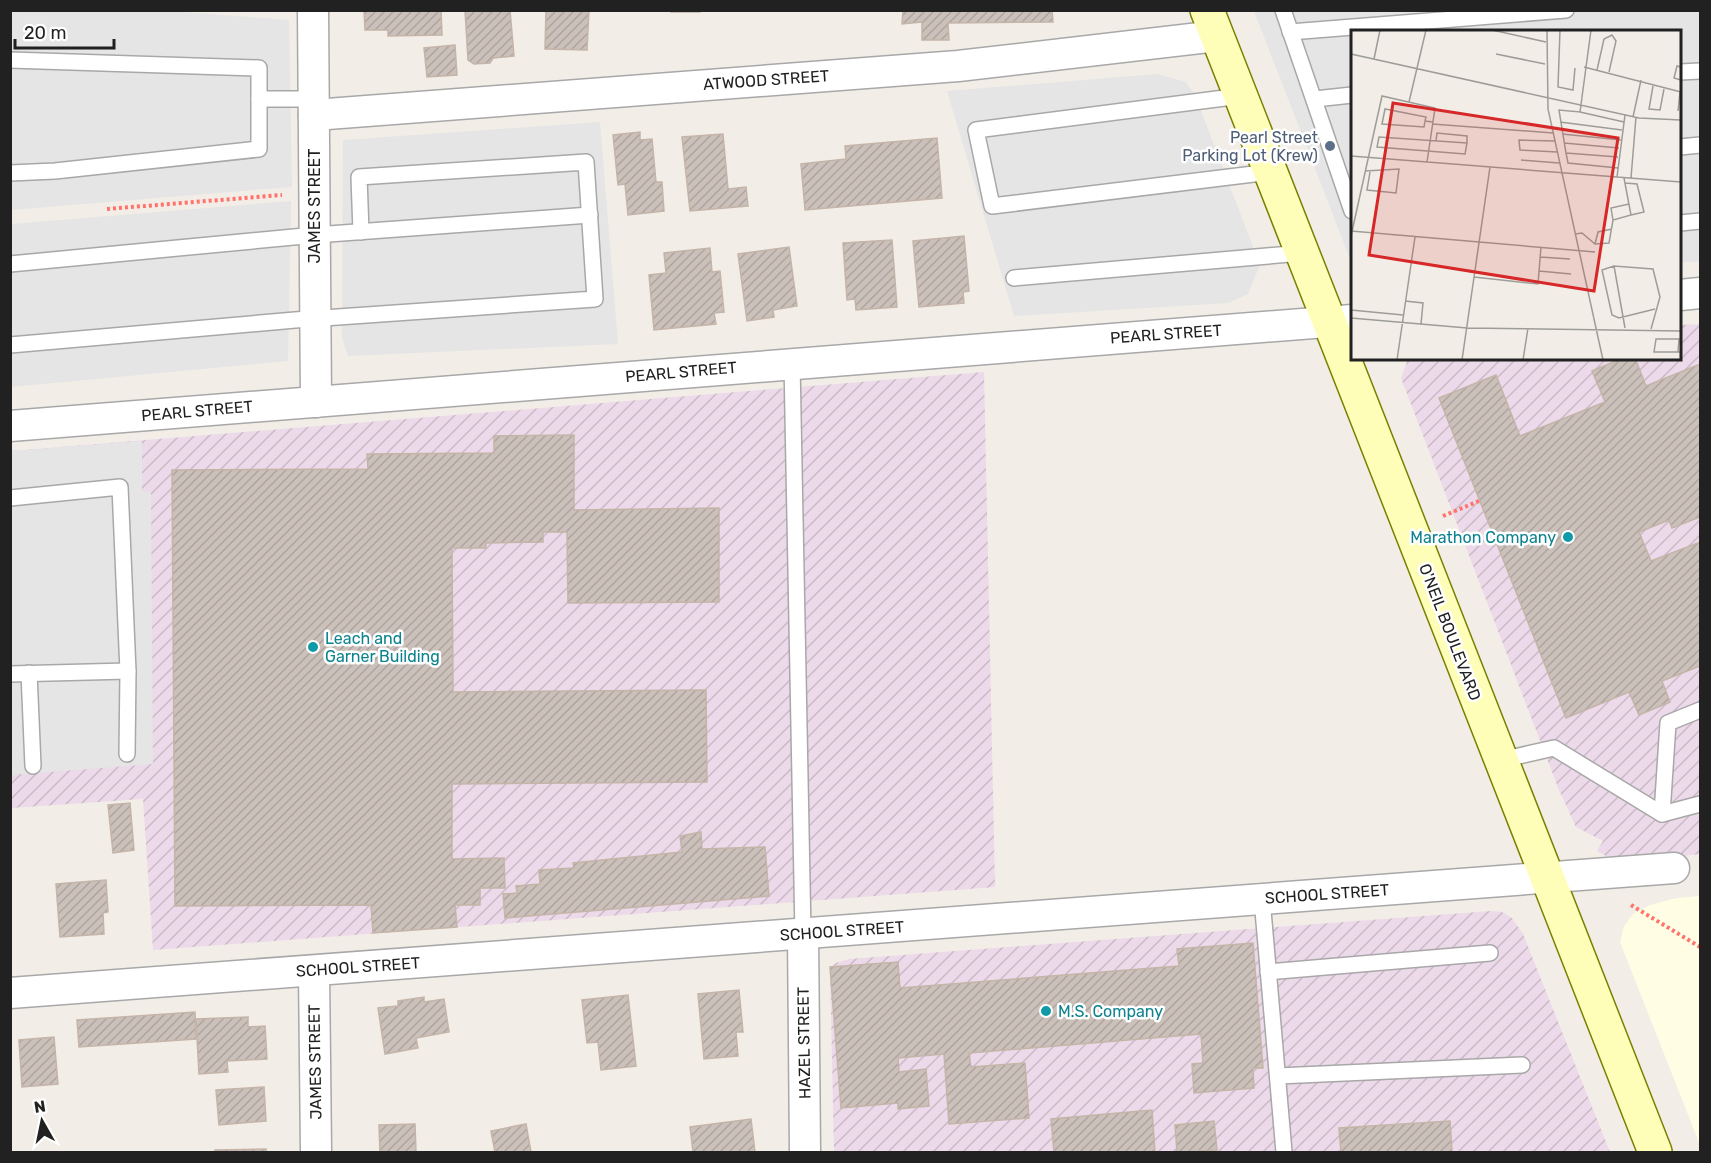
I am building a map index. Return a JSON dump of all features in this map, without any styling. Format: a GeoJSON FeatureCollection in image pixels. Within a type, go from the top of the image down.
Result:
{"type":"FeatureCollection","features":[{"type":"Feature","properties":{"kind":"main road","name":"O'NEIL BOULEVARD"},"geometry":{"type":"LineString","coordinates":[[1212,23],[1302,253],[1340,321],[1351,351]]}},
{"type":"Feature","properties":{"kind":"main road","name":"O'NEIL BOULEVARD"},"geometry":{"type":"LineString","coordinates":[[1354,360],[1501,760],[1655,1152]]}},
{"type":"Feature","properties":{"kind":"street","name":"JAMES STREET"},"geometry":{"type":"LineString","coordinates":[[313,10],[316,402]]}},
{"type":"Feature","properties":{"kind":"street","name":"ATWOOD STREET"},"geometry":{"type":"LineString","coordinates":[[314,107],[958,66],[1212,23]]}},
{"type":"Feature","properties":{"kind":"street"},"geometry":{"type":"LineString","coordinates":[[1681,295],[1701,293]]}},
{"type":"Feature","properties":{"kind":"street","name":"PEARL STREET"},"geometry":{"type":"LineString","coordinates":[[10,426],[1340,321]]}},
{"type":"Feature","properties":{"kind":"street","name":"SCHOOL STREET"},"geometry":{"type":"LineString","coordinates":[[10,993],[1674,868]]}},
{"type":"Feature","properties":{"kind":"street","name":"HAZEL STREET"},"geometry":{"type":"LineString","coordinates":[[803,934],[805,1152]]}},
{"type":"Feature","properties":{"kind":"street","name":"JAMES STREET"},"geometry":{"type":"LineString","coordinates":[[314,971],[316,1152]]}},
{"type":"Feature","properties":{"kind":"lane"},"geometry":{"type":"LineString","coordinates":[[1283,10],[1315,99],[1346,173],[1351,200]]}},
{"type":"Feature","properties":{"kind":"lane"},"geometry":{"type":"LineString","coordinates":[[1290,32],[1566,10]]}},
{"type":"Feature","properties":{"kind":"lane"},"geometry":{"type":"LineString","coordinates":[[10,60],[259,68],[259,148],[55,171],[10,173]]}},
{"type":"Feature","properties":{"kind":"lane"},"geometry":{"type":"LineString","coordinates":[[1681,72],[1701,71]]}},
{"type":"Feature","properties":{"kind":"lane"},"geometry":{"type":"LineString","coordinates":[[1315,99],[1351,95]]}},
{"type":"Feature","properties":{"kind":"lane"},"geometry":{"type":"LineString","coordinates":[[1240,96],[976,130],[992,206],[1270,172]]}},
{"type":"Feature","properties":{"kind":"lane"},"geometry":{"type":"LineString","coordinates":[[259,99],[314,107]]}},
{"type":"Feature","properties":{"kind":"lane"},"geometry":{"type":"LineString","coordinates":[[1681,147],[1701,145]]}},
{"type":"Feature","properties":{"kind":"lane"},"geometry":{"type":"LineString","coordinates":[[10,345],[315,318],[595,299],[586,162],[359,177],[361,232]]}},
{"type":"Feature","properties":{"kind":"lane"},"geometry":{"type":"LineString","coordinates":[[10,264],[315,235],[590,215]]}},
{"type":"Feature","properties":{"kind":"lane"},"geometry":{"type":"LineString","coordinates":[[1681,223],[1701,221]]}},
{"type":"Feature","properties":{"kind":"lane"},"geometry":{"type":"LineString","coordinates":[[1014,278],[1302,253]]}},
{"type":"Feature","properties":{"kind":"lane"},"geometry":{"type":"LineString","coordinates":[[792,363],[803,934]]}},
{"type":"Feature","properties":{"kind":"lane"},"geometry":{"type":"LineString","coordinates":[[10,498],[120,487],[128,671],[127,754]]}},
{"type":"Feature","properties":{"kind":"lane"},"geometry":{"type":"LineString","coordinates":[[10,674],[128,671]]}},
{"type":"Feature","properties":{"kind":"lane"},"geometry":{"type":"LineString","coordinates":[[29,673],[33,766]]}},
{"type":"Feature","properties":{"kind":"lane"},"geometry":{"type":"LineString","coordinates":[[1662,814],[1668,723],[1701,710]]}},
{"type":"Feature","properties":{"kind":"lane"},"geometry":{"type":"LineString","coordinates":[[1501,760],[1554,748],[1662,814],[1701,804]]}},
{"type":"Feature","properties":{"kind":"lane"},"geometry":{"type":"LineString","coordinates":[[1262,899],[1284,1152]]}},
{"type":"Feature","properties":{"kind":"lane"},"geometry":{"type":"LineString","coordinates":[[1268,972],[1490,953]]}},
{"type":"Feature","properties":{"kind":"lane"},"geometry":{"type":"LineString","coordinates":[[1278,1076],[1522,1065]]}},
{"type":"Feature","properties":{"kind":"path"},"geometry":{"type":"LineString","coordinates":[[107,209],[283,195]]}},
{"type":"Feature","properties":{"kind":"path"},"geometry":{"type":"LineString","coordinates":[[1443,516],[1479,501]]}},
{"type":"Feature","properties":{"kind":"path"},"geometry":{"type":"LineString","coordinates":[[1631,905],[1701,947]]}},
{"type":"Feature","properties":{"kind":"shaded area"},"geometry":{"type":"Polygon","coordinates":[[[158,10],[289,20],[292,187],[11,210],[11,11],[158,10]]]}},
{"type":"Feature","properties":{"kind":"shaded area","name":"Pearl Street Parking Lot (Krew)"},"geometry":{"type":"Polygon","coordinates":[[[1254,11],[1700,11],[1700,261],[1681,263],[1681,30],[1351,30],[1351,261],[1254,11]]]}},
{"type":"Feature","properties":{"kind":"shaded area"},"geometry":{"type":"Polygon","coordinates":[[[1157,74],[1186,82],[1195,95],[1260,265],[1248,294],[1228,303],[1014,316],[947,91],[1157,74]]]}},
{"type":"Feature","properties":{"kind":"shaded area"},"geometry":{"type":"Polygon","coordinates":[[[600,122],[618,344],[348,356],[342,337],[343,140],[600,122]]]}},
{"type":"Feature","properties":{"kind":"shaded area"},"geometry":{"type":"Polygon","coordinates":[[[291,201],[288,361],[11,387],[11,224],[291,201]]]}},
{"type":"Feature","properties":{"kind":"shaded area","name":"Marathon Company"},"geometry":{"type":"Polygon","coordinates":[[[1700,324],[1700,854],[1639,861],[1606,856],[1597,851],[1603,841],[1576,827],[1559,790],[1401,378],[1408,360],[1681,360],[1681,325],[1700,324]]]}},
{"type":"Feature","properties":{"kind":"shaded area"},"geometry":{"type":"Polygon","coordinates":[[[984,372],[995,887],[153,950],[143,799],[11,808],[11,451],[984,372]]]}},
{"type":"Feature","properties":{"kind":"shaded area"},"geometry":{"type":"Polygon","coordinates":[[[142,441],[142,492],[151,492],[153,764],[11,775],[11,451],[142,441]]]}},
{"type":"Feature","properties":{"kind":"shaded area"},"geometry":{"type":"Polygon","coordinates":[[[1700,896],[1700,1145],[1620,942],[1624,926],[1633,914],[1650,905],[1677,898],[1700,896]]]}},
{"type":"Feature","properties":{"kind":"shaded area"},"geometry":{"type":"Polygon","coordinates":[[[1502,912],[1512,918],[1523,934],[1610,1152],[834,1152],[830,968],[836,963],[849,959],[1502,912]]]}},
{"type":"Feature","properties":{"kind":"building"},"geometry":{"type":"Polygon","coordinates":[[[364,10],[441,10],[442,35],[388,36],[388,30],[365,30],[364,10]]]}},
{"type":"Feature","properties":{"kind":"building"},"geometry":{"type":"Polygon","coordinates":[[[465,10],[510,10],[514,56],[493,58],[490,63],[474,64],[468,60],[465,10]]]}},
{"type":"Feature","properties":{"kind":"building"},"geometry":{"type":"Polygon","coordinates":[[[546,10],[589,10],[587,50],[545,49],[546,10]]]}},
{"type":"Feature","properties":{"kind":"building"},"geometry":{"type":"Polygon","coordinates":[[[671,10],[701,10],[700,12],[671,12],[671,10]]]}},
{"type":"Feature","properties":{"kind":"building"},"geometry":{"type":"Polygon","coordinates":[[[903,10],[1052,10],[1053,22],[948,23],[949,40],[922,40],[922,22],[902,24],[903,10]]]}},
{"type":"Feature","properties":{"kind":"building"},"geometry":{"type":"Polygon","coordinates":[[[455,45],[457,75],[427,77],[424,48],[455,45]]]}},
{"type":"Feature","properties":{"kind":"building"},"geometry":{"type":"Polygon","coordinates":[[[640,132],[640,140],[652,139],[656,182],[662,182],[664,211],[628,215],[625,184],[618,185],[613,135],[640,132]]]}},
{"type":"Feature","properties":{"kind":"building"},"geometry":{"type":"Polygon","coordinates":[[[723,134],[728,189],[746,187],[748,206],[690,211],[682,137],[723,134]]]}},
{"type":"Feature","properties":{"kind":"building"},"geometry":{"type":"Polygon","coordinates":[[[937,138],[942,198],[805,210],[801,164],[846,159],[845,146],[937,138]]]}},
{"type":"Feature","properties":{"kind":"building"},"geometry":{"type":"Polygon","coordinates":[[[964,236],[969,291],[963,292],[964,303],[919,307],[913,241],[964,236]]]}},
{"type":"Feature","properties":{"kind":"building"},"geometry":{"type":"Polygon","coordinates":[[[892,240],[897,307],[856,310],[855,299],[847,300],[843,243],[892,240]]]}},
{"type":"Feature","properties":{"kind":"building"},"geometry":{"type":"Polygon","coordinates":[[[789,247],[797,306],[773,310],[774,317],[747,321],[738,254],[789,247]]]}},
{"type":"Feature","properties":{"kind":"building"},"geometry":{"type":"Polygon","coordinates":[[[710,248],[712,272],[720,271],[724,312],[714,313],[716,324],[654,330],[649,275],[666,273],[664,253],[710,248]]]}},
{"type":"Feature","properties":{"kind":"building","name":"Marathon Company"},"geometry":{"type":"Polygon","coordinates":[[[1618,360],[1636,360],[1646,386],[1700,364],[1700,517],[1672,528],[1669,520],[1639,532],[1651,561],[1700,542],[1700,666],[1662,681],[1670,702],[1639,715],[1629,692],[1566,718],[1439,398],[1496,375],[1520,436],[1605,402],[1592,371],[1618,360]]]}},
{"type":"Feature","properties":{"kind":"building","name":"Leach and Garner Building"},"geometry":{"type":"Polygon","coordinates":[[[574,435],[574,510],[719,508],[719,602],[568,603],[567,532],[543,532],[543,542],[486,543],[486,548],[452,548],[453,692],[706,690],[707,782],[452,784],[452,859],[504,858],[505,888],[480,888],[480,905],[455,905],[457,927],[373,933],[371,905],[175,906],[172,470],[368,469],[367,454],[494,453],[494,436],[574,435]]]}},
{"type":"Feature","properties":{"kind":"building"},"geometry":{"type":"Polygon","coordinates":[[[130,803],[134,850],[113,853],[108,805],[130,803]]]}},
{"type":"Feature","properties":{"kind":"building"},"geometry":{"type":"Polygon","coordinates":[[[701,832],[702,849],[765,847],[769,896],[505,918],[503,894],[517,893],[516,886],[540,884],[539,870],[574,868],[573,863],[682,852],[680,836],[701,832]]]}},
{"type":"Feature","properties":{"kind":"building"},"geometry":{"type":"Polygon","coordinates":[[[106,880],[108,912],[103,913],[104,934],[60,937],[56,884],[106,880]]]}},
{"type":"Feature","properties":{"kind":"building","name":"M.S. Company"},"geometry":{"type":"Polygon","coordinates":[[[1253,943],[1263,1068],[1253,1068],[1254,1088],[1194,1093],[1192,1064],[1203,1063],[1201,1034],[969,1053],[971,1067],[1025,1063],[1029,1118],[949,1124],[944,1054],[898,1058],[899,1072],[926,1069],[929,1106],[898,1109],[898,1103],[841,1108],[830,967],[898,962],[900,988],[1179,966],[1177,949],[1253,943]]]}},
{"type":"Feature","properties":{"kind":"building"},"geometry":{"type":"Polygon","coordinates":[[[739,990],[743,1032],[736,1032],[738,1056],[704,1059],[698,994],[739,990]]]}},
{"type":"Feature","properties":{"kind":"building"},"geometry":{"type":"Polygon","coordinates":[[[628,995],[636,1066],[601,1070],[598,1042],[587,1043],[582,1000],[628,995]]]}},
{"type":"Feature","properties":{"kind":"building"},"geometry":{"type":"Polygon","coordinates":[[[424,997],[424,1002],[444,999],[449,1032],[416,1038],[418,1048],[385,1054],[378,1008],[398,1006],[398,1001],[424,997]]]}},
{"type":"Feature","properties":{"kind":"building"},"geometry":{"type":"Polygon","coordinates":[[[195,1012],[196,1039],[79,1047],[77,1020],[195,1012]]]}},
{"type":"Feature","properties":{"kind":"building"},"geometry":{"type":"Polygon","coordinates":[[[248,1017],[248,1027],[265,1026],[267,1059],[227,1061],[228,1072],[199,1074],[196,1019],[248,1017]]]}},
{"type":"Feature","properties":{"kind":"building"},"geometry":{"type":"Polygon","coordinates":[[[54,1037],[58,1084],[22,1087],[19,1040],[54,1037]]]}},
{"type":"Feature","properties":{"kind":"building"},"geometry":{"type":"Polygon","coordinates":[[[264,1087],[266,1121],[219,1125],[216,1090],[264,1087]]]}},
{"type":"Feature","properties":{"kind":"building"},"geometry":{"type":"Polygon","coordinates":[[[1152,1110],[1155,1152],[1054,1152],[1051,1119],[1152,1110]]]}},
{"type":"Feature","properties":{"kind":"building"},"geometry":{"type":"Polygon","coordinates":[[[751,1119],[755,1152],[693,1152],[690,1127],[751,1119]]]}},
{"type":"Feature","properties":{"kind":"building"},"geometry":{"type":"Polygon","coordinates":[[[1214,1121],[1217,1150],[1177,1152],[1175,1125],[1214,1121]]]}},
{"type":"Feature","properties":{"kind":"building"},"geometry":{"type":"Polygon","coordinates":[[[1450,1121],[1452,1152],[1341,1152],[1339,1128],[1450,1121]]]}},
{"type":"Feature","properties":{"kind":"building"},"geometry":{"type":"Polygon","coordinates":[[[415,1124],[416,1152],[380,1152],[379,1125],[415,1124]]]}},
{"type":"Feature","properties":{"kind":"building"},"geometry":{"type":"Polygon","coordinates":[[[526,1124],[531,1152],[495,1152],[491,1131],[526,1124]]]}},
{"type":"Feature","properties":{"kind":"building"},"geometry":{"type":"Polygon","coordinates":[[[266,1149],[266,1152],[215,1152],[215,1150],[266,1149]]]}},
{"type":"Feature","properties":{"kind":"place","name":"Pearl Street Parking Lot (Krew)"},"geometry":{"type":"Point","coordinates":[1330,146]}},
{"type":"Feature","properties":{"kind":"place","name":"Marathon Company"},"geometry":{"type":"Point","coordinates":[1568,537]}},
{"type":"Feature","properties":{"kind":"place","name":"Leach and Garner Building"},"geometry":{"type":"Point","coordinates":[313,647]}},
{"type":"Feature","properties":{"kind":"place","name":"M.S. Company"},"geometry":{"type":"Point","coordinates":[1046,1011]}}]}
